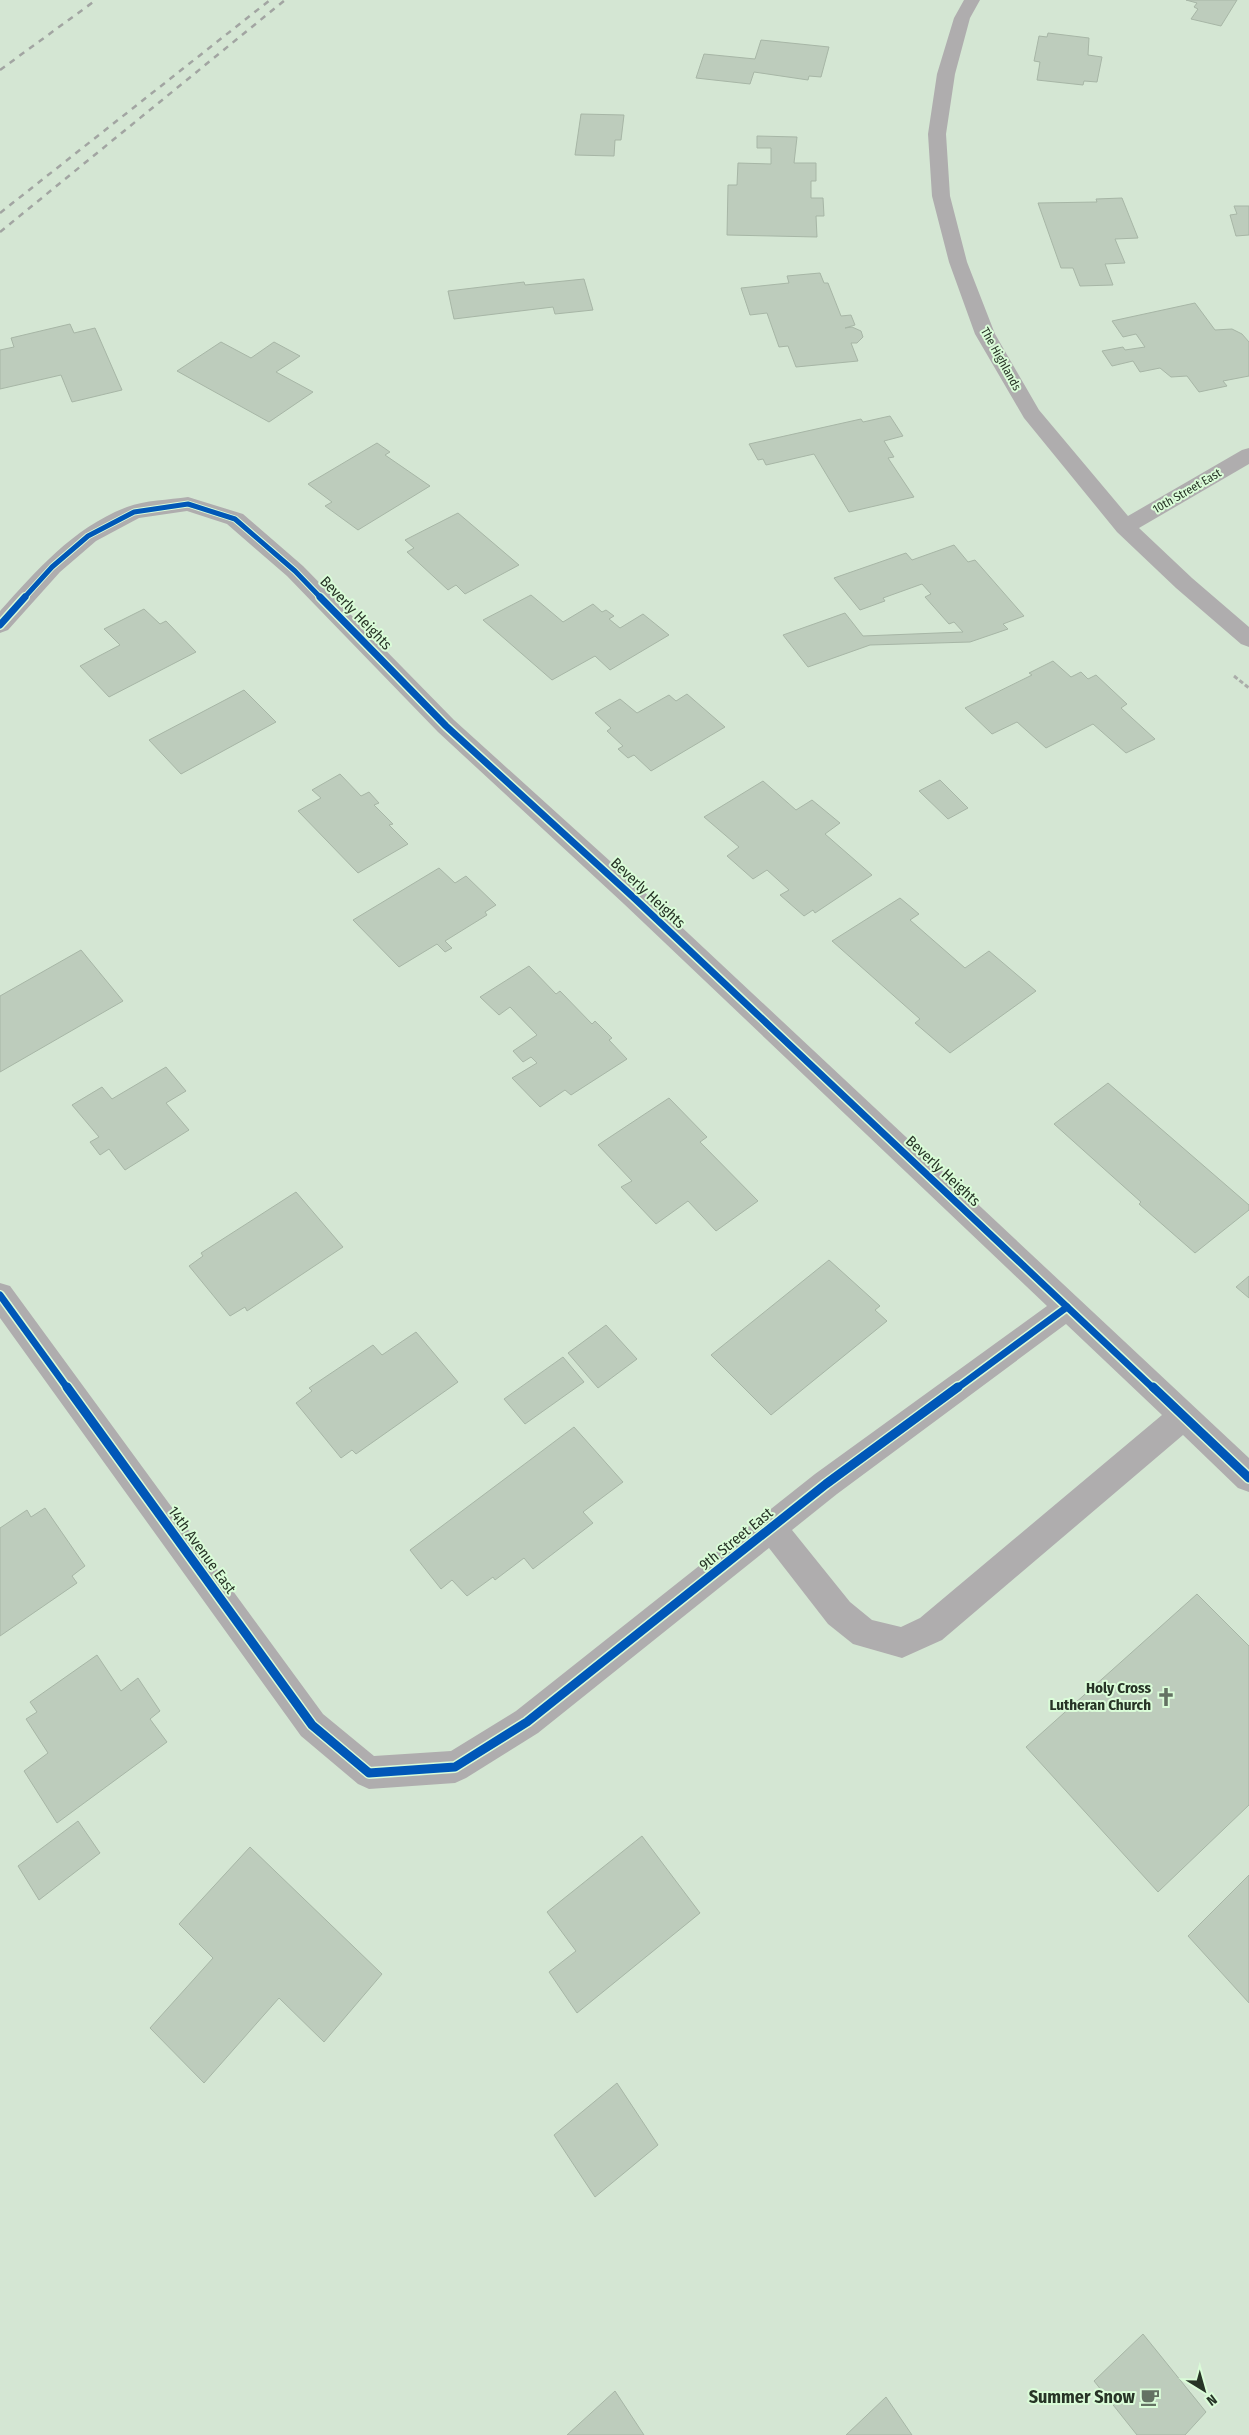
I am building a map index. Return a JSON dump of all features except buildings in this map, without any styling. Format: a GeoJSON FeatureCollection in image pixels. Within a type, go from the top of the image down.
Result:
{"type":"FeatureCollection","features":[{"type":"Feature","properties":{"kind":"street","name":"The Highlands"},"geometry":{"type":"LineString","coordinates":[[972,0],[962,18],[946,74],[937,134],[941,196],[958,262],[985,334],[1031,413],[1125,527],[1184,583],[1249,639]]}},
{"type":"Feature","properties":{"kind":"street","name":"10th Street East"},"geometry":{"type":"LineString","coordinates":[[1125,527],[1249,455]]}},
{"type":"Feature","properties":{"kind":"street","name":"Beverly Heights"},"geometry":{"type":"LineString","coordinates":[[0,625],[52,567],[88,536],[134,512],[188,504],[235,519],[295,571],[446,726],[633,897],[1249,1478]]}},
{"type":"Feature","properties":{"kind":"street","name":"14th Avenue East"},"geometry":{"type":"LineString","coordinates":[[0,1295],[312,1725],[369,1773],[414,1770]]}},
{"type":"Feature","properties":{"kind":"street","name":"9th Street East"},"geometry":{"type":"LineString","coordinates":[[414,1770],[456,1767],[527,1722],[826,1484],[1067,1306]]}},
{"type":"Feature","properties":{"kind":"street"},"geometry":{"type":"LineString","coordinates":[[771,1528],[839,1612],[864,1633],[902,1643],[930,1629],[1183,1416]]}},
{"type":"Feature","properties":{"kind":"railway"},"geometry":{"type":"LineString","coordinates":[[0,70],[96,0]]}},
{"type":"Feature","properties":{"kind":"railway"},"geometry":{"type":"LineString","coordinates":[[0,213],[270,0]]}},
{"type":"Feature","properties":{"kind":"railway"},"geometry":{"type":"LineString","coordinates":[[0,232],[285,0]]}},
{"type":"Feature","properties":{"kind":"cycle path"},"geometry":{"type":"LineString","coordinates":[[0,625],[52,567],[88,536],[134,512],[188,504],[235,519],[295,571],[446,726],[633,897],[1249,1478]]}},
{"type":"Feature","properties":{"kind":"cycle path"},"geometry":{"type":"LineString","coordinates":[[0,1295],[312,1725],[369,1773],[455,1767],[527,1722],[826,1484],[1067,1307]]}},
{"type":"Feature","properties":{"kind":"place","name":"Holy Cross Lutheran Church"},"geometry":{"type":"Point","coordinates":[1166,1697]}},
{"type":"Feature","properties":{"kind":"place","name":"Summer Snow"},"geometry":{"type":"Point","coordinates":[1150,2397]}}]}
